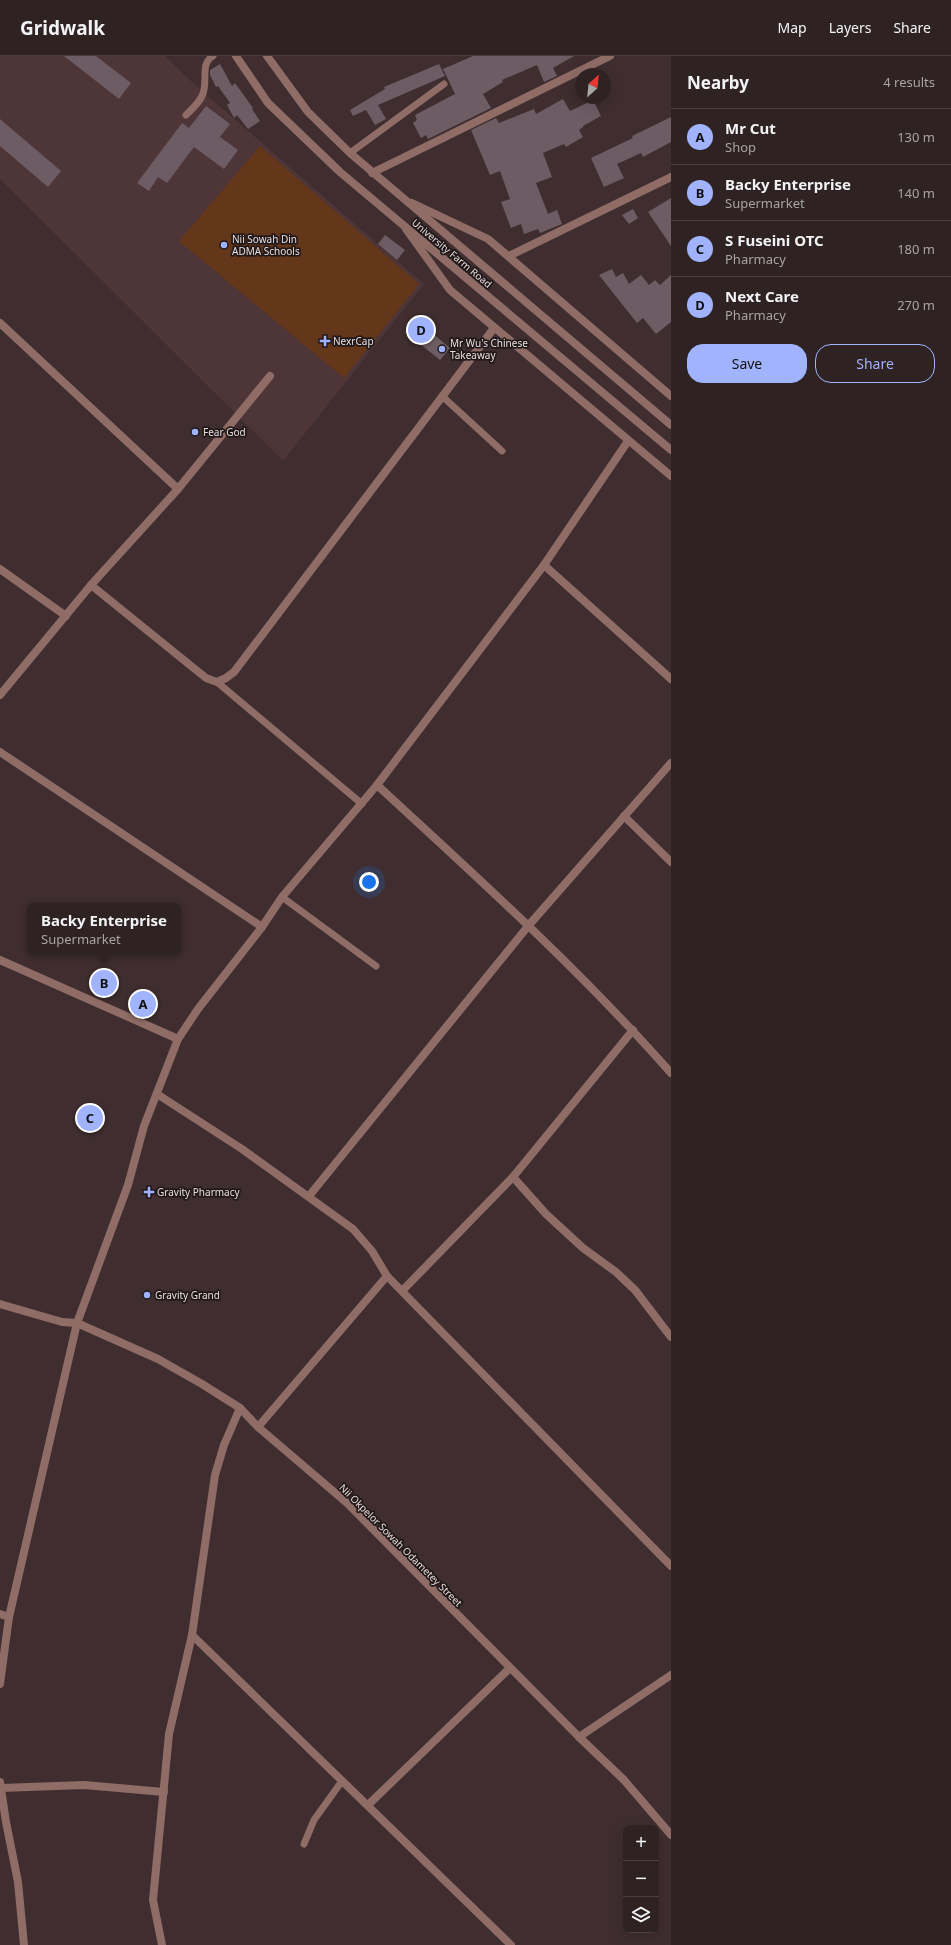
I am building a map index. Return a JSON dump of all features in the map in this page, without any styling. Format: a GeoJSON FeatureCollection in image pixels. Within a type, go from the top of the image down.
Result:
{"type":"FeatureCollection","features":[{"type":"Feature","properties":{"kind":"street","name":"University Farm Road"},"geometry":{"type":"LineString","coordinates":[[236,56],[268,103],[340,172],[671,450]]}},
{"type":"Feature","properties":{"kind":"street","name":"University Farm Road"},"geometry":{"type":"LineString","coordinates":[[267,56],[308,112],[350,153],[671,425]]}},
{"type":"Feature","properties":{"kind":"street"},"geometry":{"type":"LineString","coordinates":[[372,173],[610,56]]}},
{"type":"Feature","properties":{"kind":"street"},"geometry":{"type":"LineString","coordinates":[[509,256],[671,177]]}},
{"type":"Feature","properties":{"kind":"street"},"geometry":{"type":"LineString","coordinates":[[406,200],[488,239],[671,396]]}},
{"type":"Feature","properties":{"kind":"street"},"geometry":{"type":"LineString","coordinates":[[400,222],[450,290],[671,476]]}},
{"type":"Feature","properties":{"kind":"street"},"geometry":{"type":"LineString","coordinates":[[0,323],[178,489]]}},
{"type":"Feature","properties":{"kind":"street"},"geometry":{"type":"LineString","coordinates":[[92,585],[206,678],[217,682],[226,678],[234,672],[494,328]]}},
{"type":"Feature","properties":{"kind":"street"},"geometry":{"type":"LineString","coordinates":[[0,695],[92,585],[178,489],[270,376]]}},
{"type":"Feature","properties":{"kind":"street"},"geometry":{"type":"LineString","coordinates":[[0,1684],[9,1617],[77,1323],[128,1185],[144,1126],[178,1039],[198,1009],[262,927],[282,897],[362,804],[544,565],[628,441]]}},
{"type":"Feature","properties":{"kind":"street"},"geometry":{"type":"LineString","coordinates":[[544,565],[671,679]]}},
{"type":"Feature","properties":{"kind":"street"},"geometry":{"type":"LineString","coordinates":[[0,569],[66,616]]}},
{"type":"Feature","properties":{"kind":"street"},"geometry":{"type":"LineString","coordinates":[[0,752],[262,927]]}},
{"type":"Feature","properties":{"kind":"street"},"geometry":{"type":"LineString","coordinates":[[309,1196],[529,926],[671,763]]}},
{"type":"Feature","properties":{"kind":"street"},"geometry":{"type":"LineString","coordinates":[[376,785],[529,926],[633,1030],[671,1073]]}},
{"type":"Feature","properties":{"kind":"street"},"geometry":{"type":"LineString","coordinates":[[624,816],[671,862]]}},
{"type":"Feature","properties":{"kind":"street"},"geometry":{"type":"LineString","coordinates":[[0,960],[178,1039]]}},
{"type":"Feature","properties":{"kind":"street"},"geometry":{"type":"LineString","coordinates":[[402,1291],[513,1177],[633,1030]]}},
{"type":"Feature","properties":{"kind":"street"},"geometry":{"type":"LineString","coordinates":[[157,1094],[242,1149],[353,1229],[372,1251],[387,1276],[671,1566]]}},
{"type":"Feature","properties":{"kind":"street"},"geometry":{"type":"LineString","coordinates":[[513,1177],[546,1214],[583,1248],[616,1272],[634,1290],[671,1337]]}},
{"type":"Feature","properties":{"kind":"street"},"geometry":{"type":"LineString","coordinates":[[258,1427],[387,1276]]}},
{"type":"Feature","properties":{"kind":"street","name":"Nii Okpelor Sowah Odametey Street"},"geometry":{"type":"LineString","coordinates":[[0,1304],[62,1322],[77,1323],[158,1360],[202,1384],[240,1408],[258,1427],[347,1503],[510,1668],[624,1780],[671,1835]]}},
{"type":"Feature","properties":{"kind":"street"},"geometry":{"type":"LineString","coordinates":[[162,1945],[154,1900],[169,1734],[192,1635],[216,1475],[224,1445],[240,1408]]}},
{"type":"Feature","properties":{"kind":"street"},"geometry":{"type":"LineString","coordinates":[[0,1614],[9,1617]]}},
{"type":"Feature","properties":{"kind":"street"},"geometry":{"type":"LineString","coordinates":[[192,1635],[512,1945]]}},
{"type":"Feature","properties":{"kind":"street"},"geometry":{"type":"LineString","coordinates":[[368,1805],[510,1668]]}},
{"type":"Feature","properties":{"kind":"street"},"geometry":{"type":"LineString","coordinates":[[579,1737],[671,1675]]}},
{"type":"Feature","properties":{"kind":"street"},"geometry":{"type":"LineString","coordinates":[[24,1945],[18,1882],[0,1784],[84,1786],[164,1792]]}},
{"type":"Feature","properties":{"kind":"lane"},"geometry":{"type":"LineString","coordinates":[[186,115],[202,97],[206,87],[207,60],[213,56]]}},
{"type":"Feature","properties":{"kind":"lane"},"geometry":{"type":"LineString","coordinates":[[350,153],[444,84]]}},
{"type":"Feature","properties":{"kind":"lane"},"geometry":{"type":"LineString","coordinates":[[442,396],[502,451]]}},
{"type":"Feature","properties":{"kind":"lane"},"geometry":{"type":"LineString","coordinates":[[217,682],[362,804]]}},
{"type":"Feature","properties":{"kind":"lane"},"geometry":{"type":"LineString","coordinates":[[282,897],[376,966]]}},
{"type":"Feature","properties":{"kind":"lane"},"geometry":{"type":"LineString","coordinates":[[304,1844],[314,1820],[342,1781]]}},
{"type":"Feature","properties":{"kind":"shaded area","name":"Nii Sowah Din ADMA Schools"},"geometry":{"type":"Polygon","coordinates":[[[0,56],[165,56],[192,82],[424,284],[283,461],[0,179],[0,56]]]}},
{"type":"Feature","properties":{"kind":"shaded area"},"geometry":{"type":"Polygon","coordinates":[[[260,146],[419,284],[344,378],[179,241],[260,146]]]}},
{"type":"Feature","properties":{"kind":"building"},"geometry":{"type":"Polygon","coordinates":[[[64,56],[96,56],[131,83],[119,99],[64,56]]]}},
{"type":"Feature","properties":{"kind":"building"},"geometry":{"type":"Polygon","coordinates":[[[473,56],[574,56],[553,68],[557,76],[544,82],[537,65],[502,80],[503,82],[483,94],[491,108],[428,139],[426,135],[421,138],[413,123],[417,120],[415,115],[455,94],[443,69],[473,56]]]}},
{"type":"Feature","properties":{"kind":"building"},"geometry":{"type":"Polygon","coordinates":[[[220,64],[232,86],[235,83],[253,108],[252,109],[260,121],[248,129],[237,115],[234,118],[227,105],[230,103],[218,86],[216,87],[210,75],[210,70],[220,64]]]}},
{"type":"Feature","properties":{"kind":"building"},"geometry":{"type":"Polygon","coordinates":[[[439,64],[445,76],[378,105],[386,119],[375,125],[366,110],[353,116],[350,110],[385,89],[384,87],[439,64]]]}},
{"type":"Feature","properties":{"kind":"building"},"geometry":{"type":"Polygon","coordinates":[[[563,99],[570,111],[585,104],[595,104],[601,116],[583,126],[579,130],[583,137],[566,147],[564,144],[543,153],[552,177],[536,183],[548,214],[557,210],[562,224],[540,233],[538,229],[524,234],[521,224],[511,228],[501,202],[510,199],[500,171],[490,175],[471,130],[496,118],[499,123],[534,109],[536,114],[563,99]]]}},
{"type":"Feature","properties":{"kind":"building"},"geometry":{"type":"Polygon","coordinates":[[[206,106],[230,124],[220,137],[238,150],[224,169],[194,147],[167,183],[158,177],[149,191],[137,183],[182,123],[189,128],[206,106]]]}},
{"type":"Feature","properties":{"kind":"building"},"geometry":{"type":"Polygon","coordinates":[[[671,117],[671,142],[643,157],[641,153],[617,164],[624,178],[604,187],[591,158],[633,138],[632,136],[671,117]]]}},
{"type":"Feature","properties":{"kind":"building"},"geometry":{"type":"Polygon","coordinates":[[[0,119],[61,171],[48,187],[0,146],[0,119]]]}},
{"type":"Feature","properties":{"kind":"building"},"geometry":{"type":"Polygon","coordinates":[[[671,198],[671,246],[648,212],[671,198]]]}},
{"type":"Feature","properties":{"kind":"building"},"geometry":{"type":"Polygon","coordinates":[[[633,209],[638,218],[629,224],[622,215],[633,209]]]}},
{"type":"Feature","properties":{"kind":"building"},"geometry":{"type":"Polygon","coordinates":[[[385,235],[405,250],[397,260],[378,244],[385,235]]]}},
{"type":"Feature","properties":{"kind":"building"},"geometry":{"type":"Polygon","coordinates":[[[612,269],[616,277],[623,273],[629,284],[641,275],[649,285],[655,280],[660,285],[671,275],[671,322],[656,334],[643,318],[637,323],[599,275],[612,269]]]}},
{"type":"Feature","properties":{"kind":"building"},"geometry":{"type":"Polygon","coordinates":[[[415,319],[450,348],[440,360],[405,332],[415,319]]]}},
{"type":"Feature","properties":{"kind":"place","name":"Nii Sowah Din ADMA Schools"},"geometry":{"type":"Point","coordinates":[224,245]}},
{"type":"Feature","properties":{"kind":"place","name":"Next Care"},"geometry":{"type":"Point","coordinates":[421,330]}},
{"type":"Feature","properties":{"kind":"place","name":"NexrCap"},"geometry":{"type":"Point","coordinates":[325,341]}},
{"type":"Feature","properties":{"kind":"place","name":"Mr Wu's Chinese Takeaway"},"geometry":{"type":"Point","coordinates":[442,349]}},
{"type":"Feature","properties":{"kind":"place","name":"Fear God"},"geometry":{"type":"Point","coordinates":[195,432]}},
{"type":"Feature","properties":{"kind":"place","name":"Backy Enterprise"},"geometry":{"type":"Point","coordinates":[104,983]}},
{"type":"Feature","properties":{"kind":"place","name":"Mr Cut"},"geometry":{"type":"Point","coordinates":[143,1004]}},
{"type":"Feature","properties":{"kind":"place","name":"S Fuseini OTC"},"geometry":{"type":"Point","coordinates":[90,1118]}},
{"type":"Feature","properties":{"kind":"place","name":"Gravity Pharmacy"},"geometry":{"type":"Point","coordinates":[149,1192]}},
{"type":"Feature","properties":{"kind":"place","name":"Gravity Grand"},"geometry":{"type":"Point","coordinates":[147,1295]}}]}
